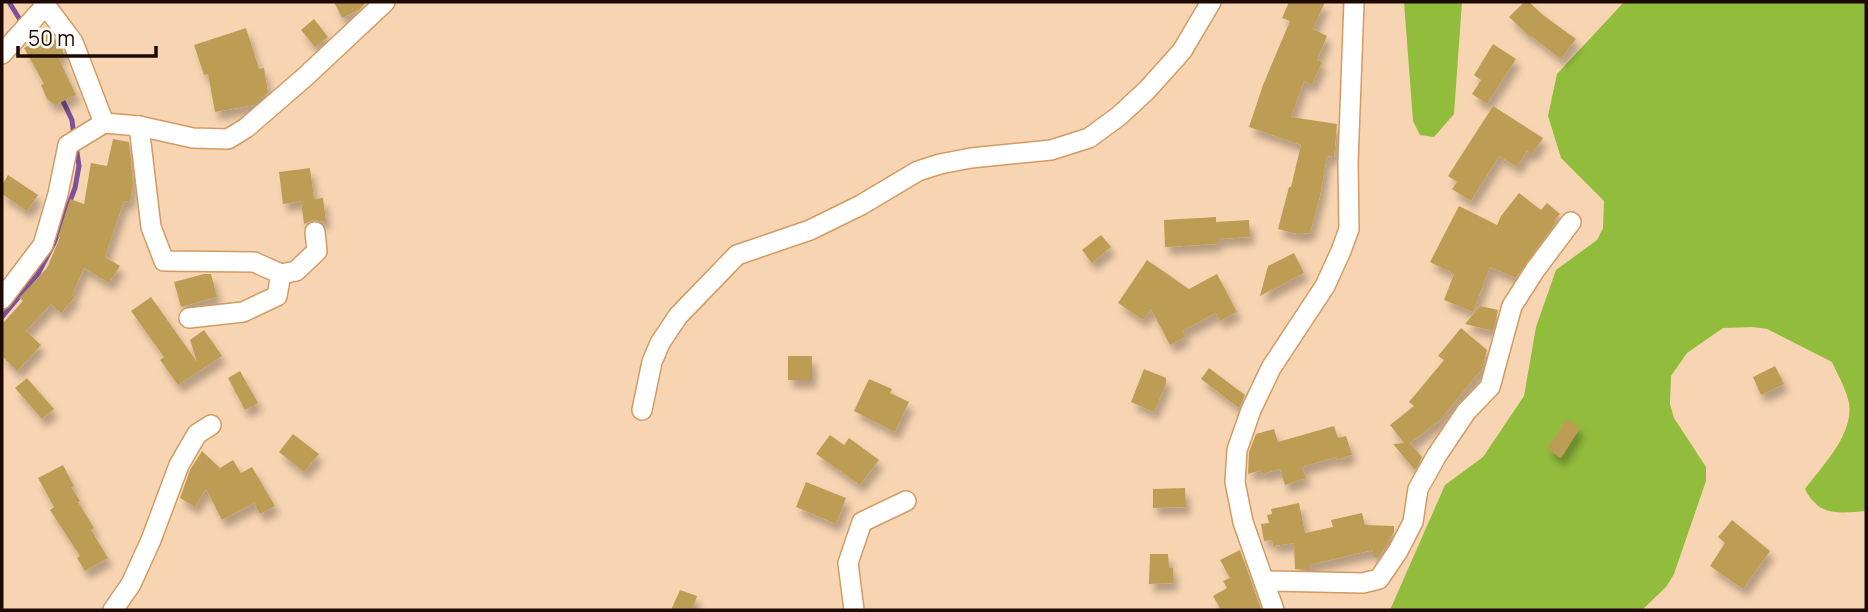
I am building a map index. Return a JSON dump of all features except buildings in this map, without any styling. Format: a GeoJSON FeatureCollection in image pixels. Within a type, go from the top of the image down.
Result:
{"type":"FeatureCollection","features":[{"type":"Feature","properties":{"kind":"street"},"geometry":{"type":"LineString","coordinates":[[2,299],[43,245],[58,194],[68,145],[104,123],[139,126],[193,138],[228,139],[246,128],[305,78],[385,2]]}},
{"type":"Feature","properties":{"kind":"street"},"geometry":{"type":"LineString","coordinates":[[642,410],[652,362],[660,343],[678,316],[737,255],[810,230],[929,167],[971,158],[1051,150],[1089,138],[1119,116],[1147,90],[1182,51],[1211,2]]}},
{"type":"Feature","properties":{"kind":"street"},"geometry":{"type":"LineString","coordinates":[[1275,610],[1243,522],[1235,482],[1237,450],[1251,410],[1271,368],[1325,286],[1349,229],[1348,163],[1354,2]]}},
{"type":"Feature","properties":{"kind":"street"},"geometry":{"type":"LineString","coordinates":[[2,54],[44,4],[73,42],[104,123]]}},
{"type":"Feature","properties":{"kind":"street"},"geometry":{"type":"LineString","coordinates":[[139,126],[151,227],[164,261],[254,262],[281,274],[296,271],[317,251],[315,232]]}},
{"type":"Feature","properties":{"kind":"street"},"geometry":{"type":"LineString","coordinates":[[1265,581],[1363,583],[1379,579],[1413,522],[1418,489],[1431,466],[1466,412],[1490,387],[1512,306],[1571,222]]}},
{"type":"Feature","properties":{"kind":"street"},"geometry":{"type":"LineString","coordinates":[[189,318],[243,312],[277,296],[281,274]]}},
{"type":"Feature","properties":{"kind":"street"},"geometry":{"type":"LineString","coordinates":[[113,610],[131,584],[179,465],[197,434],[211,425]]}},
{"type":"Feature","properties":{"kind":"street"},"geometry":{"type":"LineString","coordinates":[[854,610],[848,563],[862,522],[906,502]]}},
{"type":"Feature","properties":{"kind":"green space"},"geometry":{"type":"Polygon","coordinates":[[[1404,2],[1462,2],[1454,114],[1434,137],[1420,135],[1413,121],[1404,2]]]}},
{"type":"Feature","properties":{"kind":"green space"},"geometry":{"type":"Polygon","coordinates":[[[1624,2],[1866,2],[1866,511],[1839,512],[1823,509],[1805,489],[1828,460],[1847,426],[1848,398],[1832,362],[1767,329],[1723,328],[1687,353],[1671,376],[1670,404],[1674,418],[1706,467],[1706,481],[1674,574],[1666,587],[1642,610],[1390,610],[1445,485],[1483,457],[1524,396],[1536,327],[1556,270],[1597,240],[1603,228],[1604,201],[1561,158],[1548,116],[1557,74],[1624,2]]]}},
{"type":"Feature","properties":{"kind":"waterway"},"geometry":{"type":"LineString","coordinates":[[9,2],[22,23]]}},
{"type":"Feature","properties":{"kind":"waterway"},"geometry":{"type":"LineString","coordinates":[[61,97],[72,120],[74,137]]}},
{"type":"Feature","properties":{"kind":"waterway"},"geometry":{"type":"LineString","coordinates":[[2,317],[38,274],[54,243],[75,188],[79,166],[76,146]]}}]}
